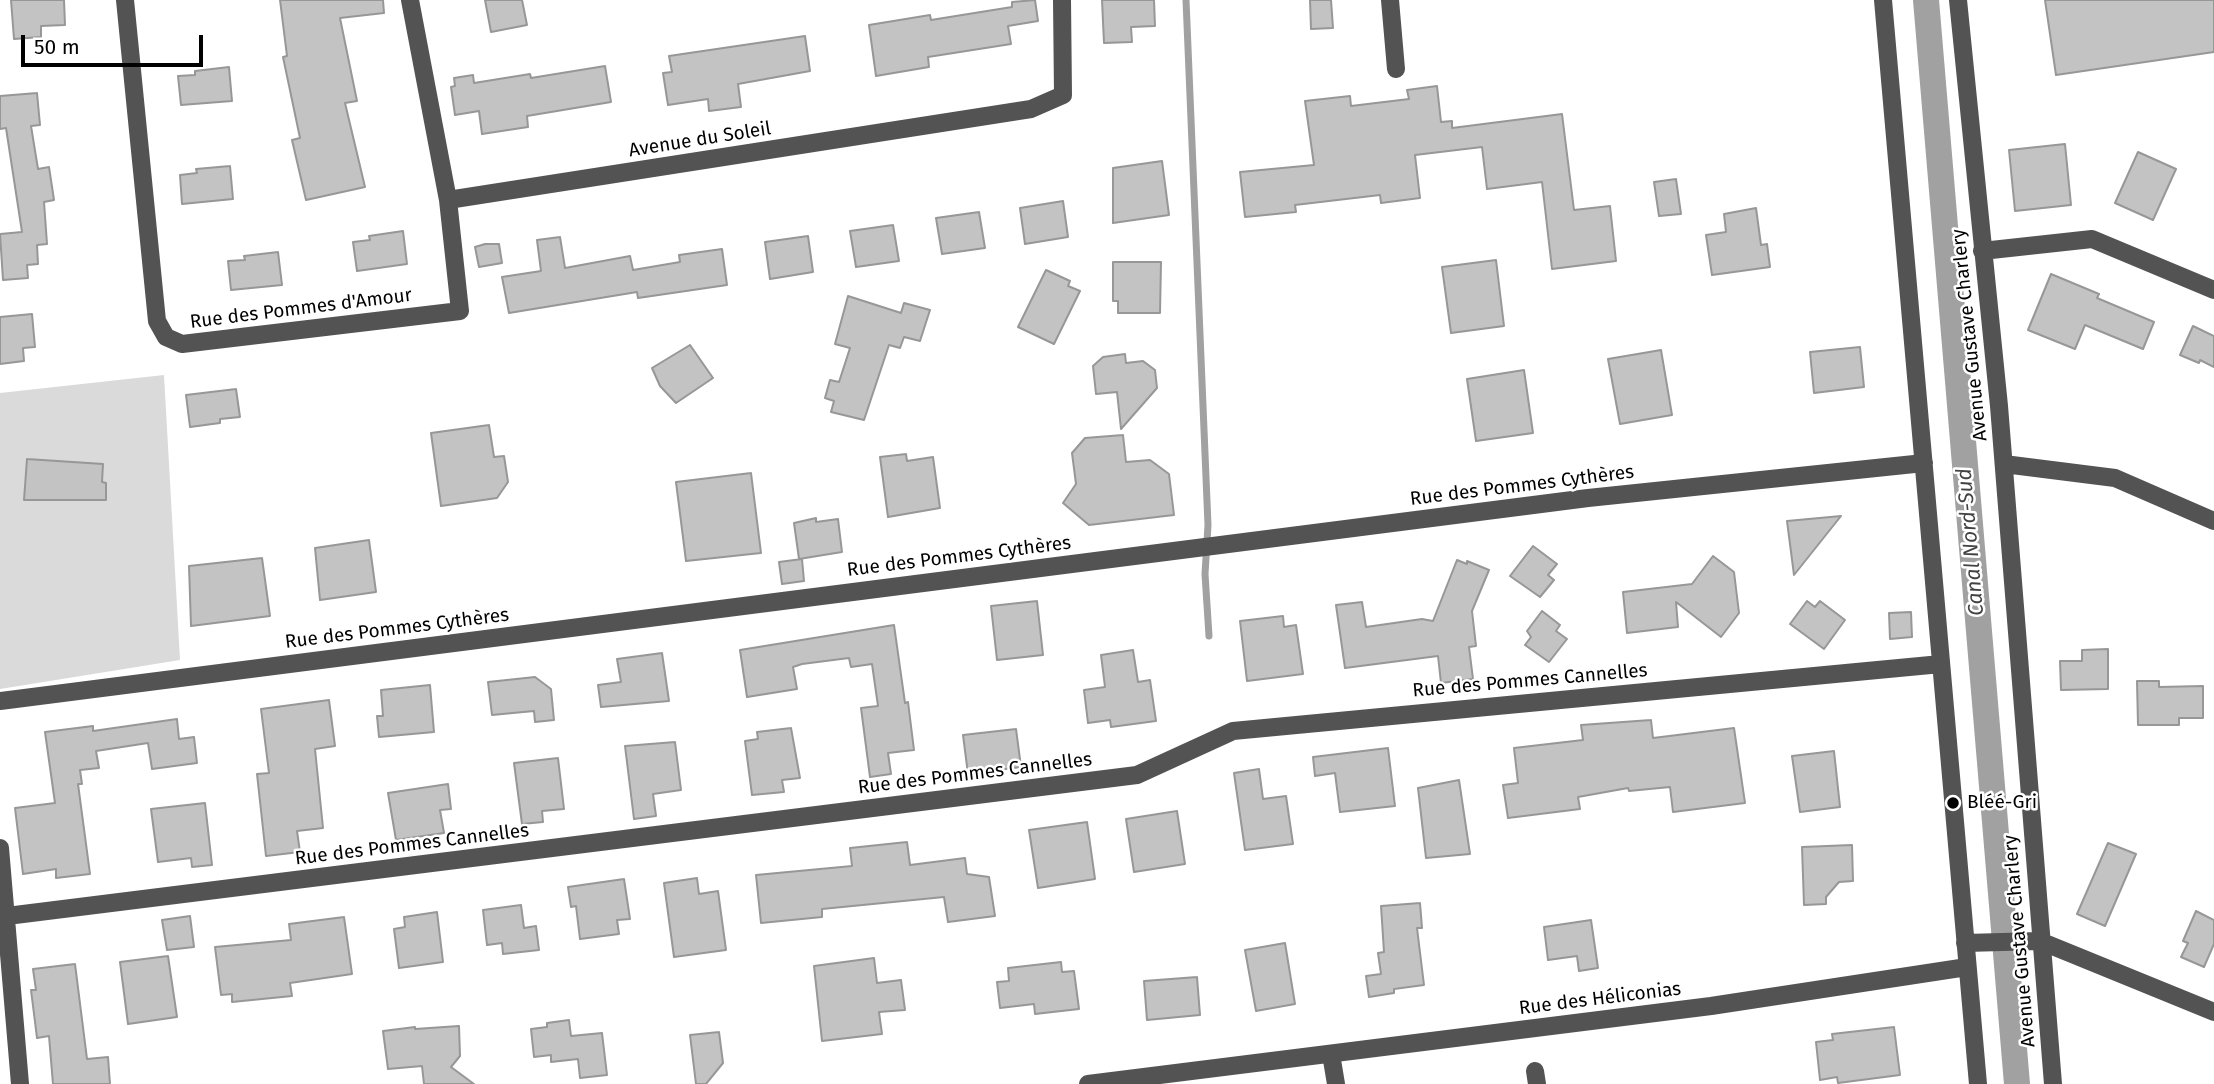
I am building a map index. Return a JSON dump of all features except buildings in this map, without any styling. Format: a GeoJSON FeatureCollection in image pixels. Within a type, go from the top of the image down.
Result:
{"type":"FeatureCollection","features":[{"type":"Feature","properties":{"kind":"street","name":"Rue des Pommes d'Amour"},"geometry":{"type":"LineString","coordinates":[[125,0],[157,321],[166,337],[182,344],[460,311],[448,200]]}},
{"type":"Feature","properties":{"kind":"street"},"geometry":{"type":"LineString","coordinates":[[410,0],[448,200]]}},
{"type":"Feature","properties":{"kind":"street","name":"Avenue du Soleil"},"geometry":{"type":"LineString","coordinates":[[448,200],[1031,109],[1063,95],[1062,0]]}},
{"type":"Feature","properties":{"kind":"street"},"geometry":{"type":"LineString","coordinates":[[1390,0],[1396,69]]}},
{"type":"Feature","properties":{"kind":"street"},"geometry":{"type":"LineString","coordinates":[[1882,0],[1941,664],[1970,942],[1967,967],[1978,1084]]}},
{"type":"Feature","properties":{"kind":"street","name":"Avenue Gustave Charlery"},"geometry":{"type":"LineString","coordinates":[[1958,0],[2004,464],[2035,940],[2053,1084]]}},
{"type":"Feature","properties":{"kind":"street"},"geometry":{"type":"LineString","coordinates":[[1982,251],[2092,239],[2214,290]]}},
{"type":"Feature","properties":{"kind":"street","name":"Rue des Pommes Cythères"},"geometry":{"type":"LineString","coordinates":[[0,701],[1588,498],[1924,463]]}},
{"type":"Feature","properties":{"kind":"street"},"geometry":{"type":"LineString","coordinates":[[2004,464],[2115,478],[2214,521]]}},
{"type":"Feature","properties":{"kind":"street","name":"Rue des Pommes Cannelles"},"geometry":{"type":"LineString","coordinates":[[7,916],[1137,775],[1233,731],[1247,729],[1941,664]]}},
{"type":"Feature","properties":{"kind":"street"},"geometry":{"type":"LineString","coordinates":[[0,848],[20,1084]]}},
{"type":"Feature","properties":{"kind":"street"},"geometry":{"type":"LineString","coordinates":[[1970,942],[2035,940],[2214,1013]]}},
{"type":"Feature","properties":{"kind":"street","name":"Rue des Héliconias"},"geometry":{"type":"LineString","coordinates":[[1087,1084],[1711,1006],[1967,967]]}},
{"type":"Feature","properties":{"kind":"street"},"geometry":{"type":"LineString","coordinates":[[1331,1054],[1336,1084]]}},
{"type":"Feature","properties":{"kind":"shaded area"},"geometry":{"type":"Polygon","coordinates":[[[164,375],[180,660],[0,689],[0,393],[164,375]]]}},
{"type":"Feature","properties":{"kind":"waterway"},"geometry":{"type":"LineString","coordinates":[[1186,0],[1208,525],[1205,574],[1209,636]]}},
{"type":"Feature","properties":{"kind":"waterway","name":"Canal Nord-Sud"},"geometry":{"type":"LineString","coordinates":[[1926,0],[2017,1084]]}},
{"type":"Feature","properties":{"kind":"place","name":"Bléé-Gri"},"geometry":{"type":"Point","coordinates":[1953,803]}}]}
